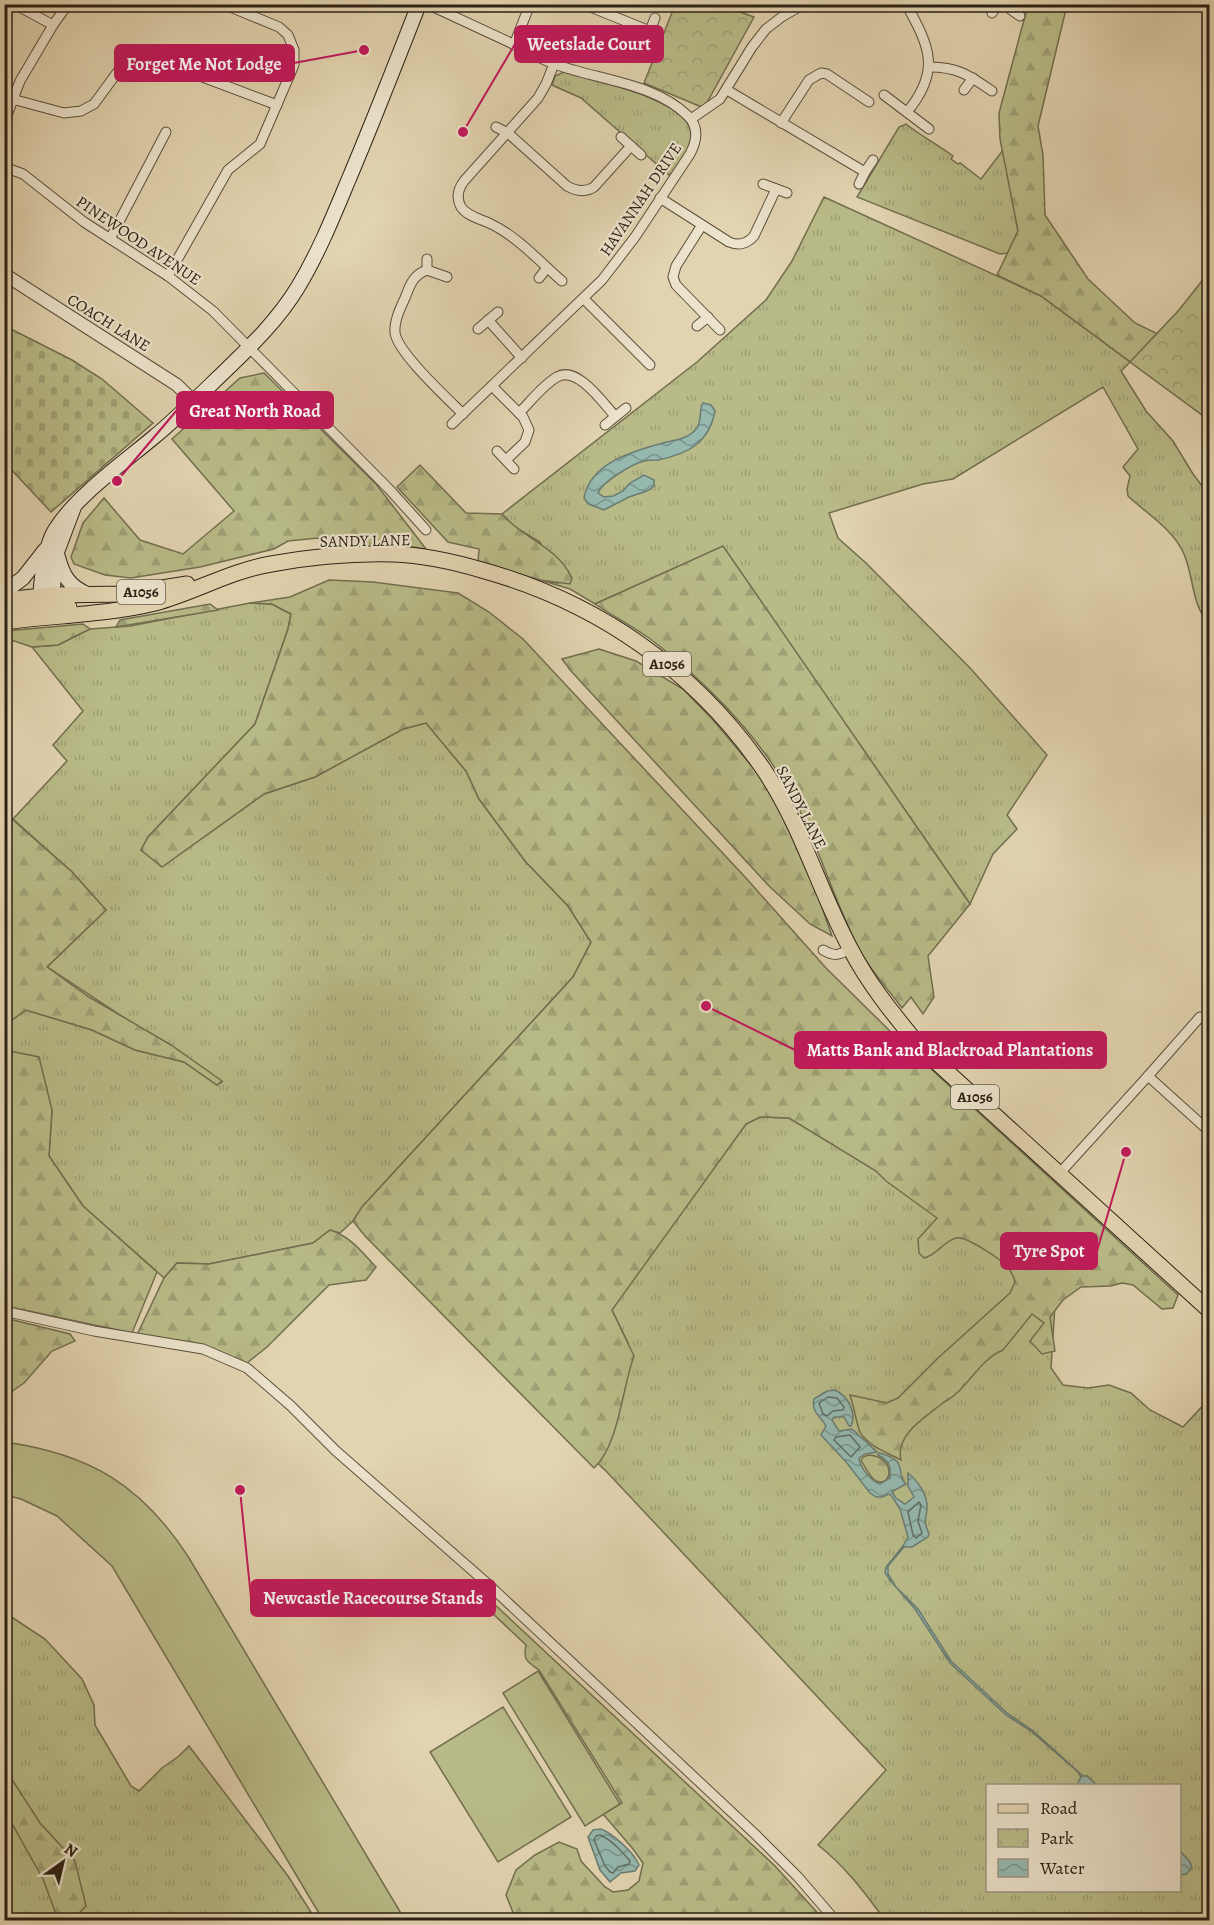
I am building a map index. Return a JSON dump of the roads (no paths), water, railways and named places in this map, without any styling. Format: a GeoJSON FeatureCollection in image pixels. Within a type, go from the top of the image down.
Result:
{"type":"FeatureCollection","features":[{"type":"Feature","properties":{"kind":"main road"},"geometry":{"type":"LineString","coordinates":[[46,599],[56,529],[74,507],[250,347],[276,320],[298,288],[321,244],[419,4]]}},
{"type":"Feature","properties":{"kind":"main road"},"geometry":{"type":"LineString","coordinates":[[4,592],[53,549]]}},
{"type":"Feature","properties":{"kind":"main road"},"geometry":{"type":"LineString","coordinates":[[53,549],[68,582],[87,594]]}},
{"type":"Feature","properties":{"kind":"main road","name":"SANDY LANE"},"geometry":{"type":"LineString","coordinates":[[4,600],[144,592],[270,564],[328,557],[394,554],[460,564],[511,578],[550,592],[605,620],[649,649],[703,696],[763,769],[781,798],[850,949],[884,1003],[921,1048],[1209,1311]]}},
{"type":"Feature","properties":{"kind":"main road","name":"SANDY LANE"},"geometry":{"type":"LineString","coordinates":[[4,622],[126,608],[170,598],[228,575]]}},
{"type":"Feature","properties":{"kind":"main road"},"geometry":{"type":"LineString","coordinates":[[4,611],[46,599],[126,608]]}},
{"type":"Feature","properties":{"kind":"street"},"geometry":{"type":"LineString","coordinates":[[14,4],[52,25]]}},
{"type":"Feature","properties":{"kind":"street"},"geometry":{"type":"LineString","coordinates":[[4,123],[20,81],[52,25],[68,4]]}},
{"type":"Feature","properties":{"kind":"street"},"geometry":{"type":"LineString","coordinates":[[168,276],[228,170],[260,144],[294,65],[294,50],[288,35],[279,27],[223,4]]}},
{"type":"Feature","properties":{"kind":"street"},"geometry":{"type":"LineString","coordinates":[[427,4],[554,64],[645,90],[672,104],[691,119],[716,104],[766,29],[804,4]]}},
{"type":"Feature","properties":{"kind":"street"},"geometry":{"type":"LineString","coordinates":[[514,45],[530,4]]}},
{"type":"Feature","properties":{"kind":"street"},"geometry":{"type":"LineString","coordinates":[[583,4],[650,31]]}},
{"type":"Feature","properties":{"kind":"street"},"geometry":{"type":"LineString","coordinates":[[906,4],[923,37],[930,67],[921,92],[907,112]]}},
{"type":"Feature","properties":{"kind":"street"},"geometry":{"type":"LineString","coordinates":[[1003,4],[1020,16]]}},
{"type":"Feature","properties":{"kind":"street"},"geometry":{"type":"LineString","coordinates":[[642,51],[655,18]]}},
{"type":"Feature","properties":{"kind":"street"},"geometry":{"type":"LineString","coordinates":[[12,99],[64,113],[81,111],[94,104],[119,70],[143,59],[168,64],[277,105]]}},
{"type":"Feature","properties":{"kind":"street"},"geometry":{"type":"LineString","coordinates":[[819,61],[821,73]]}},
{"type":"Feature","properties":{"kind":"street"},"geometry":{"type":"LineString","coordinates":[[554,64],[538,98],[462,184],[458,194],[459,201],[468,214],[504,232],[562,281]]}},
{"type":"Feature","properties":{"kind":"street"},"geometry":{"type":"LineString","coordinates":[[930,67],[955,69],[992,91]]}},
{"type":"Feature","properties":{"kind":"street"},"geometry":{"type":"LineString","coordinates":[[782,123],[809,80],[821,73],[827,74],[869,102]]}},
{"type":"Feature","properties":{"kind":"street"},"geometry":{"type":"LineString","coordinates":[[964,90],[973,78]]}},
{"type":"Feature","properties":{"kind":"street"},"geometry":{"type":"LineString","coordinates":[[727,90],[866,172]]}},
{"type":"Feature","properties":{"kind":"street"},"geometry":{"type":"LineString","coordinates":[[884,95],[929,129]]}},
{"type":"Feature","properties":{"kind":"street","name":"HAVANNAH DRIVE"},"geometry":{"type":"LineString","coordinates":[[452,424],[584,299],[617,262],[694,146],[696,133],[691,119]]}},
{"type":"Feature","properties":{"kind":"street"},"geometry":{"type":"LineString","coordinates":[[496,127],[508,134],[567,186],[578,191],[589,190],[594,186],[631,146]]}},
{"type":"Feature","properties":{"kind":"street"},"geometry":{"type":"LineString","coordinates":[[110,239],[166,132]]}},
{"type":"Feature","properties":{"kind":"street"},"geometry":{"type":"LineString","coordinates":[[621,137],[641,155]]}},
{"type":"Feature","properties":{"kind":"street"},"geometry":{"type":"LineString","coordinates":[[859,184],[873,160]]}},
{"type":"Feature","properties":{"kind":"street","name":"PINEWOOD AVENUE"},"geometry":{"type":"LineString","coordinates":[[4,167],[23,174],[76,216],[168,276],[213,311],[250,347]]}},
{"type":"Feature","properties":{"kind":"street"},"geometry":{"type":"LineString","coordinates":[[764,184],[787,193]]}},
{"type":"Feature","properties":{"kind":"street"},"geometry":{"type":"LineString","coordinates":[[660,198],[732,243],[745,243],[754,236],[776,189]]}},
{"type":"Feature","properties":{"kind":"street"},"geometry":{"type":"LineString","coordinates":[[702,225],[676,266],[673,278],[676,285],[720,330]]}},
{"type":"Feature","properties":{"kind":"street"},"geometry":{"type":"LineString","coordinates":[[427,259],[427,270]]}},
{"type":"Feature","properties":{"kind":"street"},"geometry":{"type":"LineString","coordinates":[[539,278],[548,268]]}},
{"type":"Feature","properties":{"kind":"street"},"geometry":{"type":"LineString","coordinates":[[447,277],[427,270],[416,275],[396,321],[396,337],[405,353],[463,414]]}},
{"type":"Feature","properties":{"kind":"street","name":"COACH LANE"},"geometry":{"type":"LineString","coordinates":[[4,274],[177,385],[193,401]]}},
{"type":"Feature","properties":{"kind":"street"},"geometry":{"type":"LineString","coordinates":[[584,299],[650,365]]}},
{"type":"Feature","properties":{"kind":"street"},"geometry":{"type":"LineString","coordinates":[[478,329],[498,312]]}},
{"type":"Feature","properties":{"kind":"street"},"geometry":{"type":"LineString","coordinates":[[697,326],[708,317]]}},
{"type":"Feature","properties":{"kind":"street"},"geometry":{"type":"LineString","coordinates":[[488,320],[522,358]]}},
{"type":"Feature","properties":{"kind":"street","name":"SANDY LANE"},"geometry":{"type":"LineString","coordinates":[[250,347],[426,530]]}},
{"type":"Feature","properties":{"kind":"street"},"geometry":{"type":"LineString","coordinates":[[629,360],[637,352]]}},
{"type":"Feature","properties":{"kind":"street"},"geometry":{"type":"LineString","coordinates":[[519,413],[554,378],[566,374],[580,379],[615,416]]}},
{"type":"Feature","properties":{"kind":"street"},"geometry":{"type":"LineString","coordinates":[[492,386],[527,423],[528,436],[506,460]]}},
{"type":"Feature","properties":{"kind":"street"},"geometry":{"type":"LineString","coordinates":[[605,425],[626,408]]}},
{"type":"Feature","properties":{"kind":"street"},"geometry":{"type":"LineString","coordinates":[[497,451],[514,469]]}},
{"type":"Feature","properties":{"kind":"street"},"geometry":{"type":"LineString","coordinates":[[823,950],[832,955],[840,955],[850,949]]}},
{"type":"Feature","properties":{"kind":"street"},"geometry":{"type":"LineString","coordinates":[[1059,1174],[1200,1017]]}},
{"type":"Feature","properties":{"kind":"street"},"geometry":{"type":"LineString","coordinates":[[1148,1076],[1209,1132]]}},
{"type":"Feature","properties":{"kind":"street"},"geometry":{"type":"LineString","coordinates":[[4,1311],[94,1331],[203,1349],[247,1368],[291,1406],[336,1451],[489,1585],[756,1835],[798,1877],[835,1920]]}},
{"type":"Feature","properties":{"kind":"water"},"geometry":{"type":"Polygon","coordinates":[[[703,403],[711,405],[715,411],[708,431],[696,445],[679,454],[644,461],[632,466],[611,479],[598,493],[604,497],[613,496],[644,475],[654,480],[654,486],[604,510],[588,504],[584,498],[588,486],[604,467],[626,455],[689,435],[698,426],[703,403]]]}},
{"type":"Feature","properties":{"kind":"water"},"geometry":{"type":"Polygon","coordinates":[[[835,1390],[844,1396],[852,1410],[851,1426],[844,1417],[834,1417],[832,1420],[839,1431],[852,1429],[877,1452],[865,1454],[859,1458],[866,1474],[880,1484],[890,1478],[888,1464],[878,1455],[879,1453],[889,1456],[898,1463],[901,1476],[906,1484],[892,1492],[896,1498],[905,1504],[914,1497],[908,1486],[908,1473],[918,1483],[925,1497],[927,1506],[925,1522],[929,1534],[912,1547],[904,1547],[888,1566],[888,1574],[896,1587],[918,1609],[951,1661],[1007,1713],[1032,1730],[1083,1776],[1087,1776],[1096,1784],[1078,1784],[1081,1777],[1078,1772],[1031,1731],[1006,1715],[950,1663],[915,1609],[889,1579],[885,1572],[886,1567],[908,1537],[900,1509],[891,1495],[876,1497],[870,1493],[821,1435],[826,1426],[815,1411],[813,1404],[814,1399],[827,1391],[835,1390]]]}},
{"type":"Feature","properties":{"kind":"water"},"geometry":{"type":"Polygon","coordinates":[[[601,1829],[617,1839],[633,1855],[639,1865],[635,1871],[621,1873],[610,1882],[600,1870],[588,1837],[593,1830],[601,1829]]]}},
{"type":"Feature","properties":{"kind":"water"},"geometry":{"type":"Polygon","coordinates":[[[1181,1852],[1192,1868],[1186,1874],[1181,1875],[1181,1852]]]}},
{"type":"Feature","properties":{"kind":"place","name":"Forget Me Not Lodge"},"geometry":{"type":"Point","coordinates":[364,50]}},
{"type":"Feature","properties":{"kind":"place","name":"Weetslade Court"},"geometry":{"type":"Point","coordinates":[463,132]}},
{"type":"Feature","properties":{"kind":"place","name":"Great North Road"},"geometry":{"type":"Point","coordinates":[117,481]}},
{"type":"Feature","properties":{"kind":"place","name":"Matts Bank and Blackroad Plantations"},"geometry":{"type":"Point","coordinates":[706,1006]}},
{"type":"Feature","properties":{"kind":"place","name":"Tyre Spot"},"geometry":{"type":"Point","coordinates":[1126,1152]}},
{"type":"Feature","properties":{"kind":"place","name":"Newcastle Racecourse Stands"},"geometry":{"type":"Point","coordinates":[240,1490]}}]}
